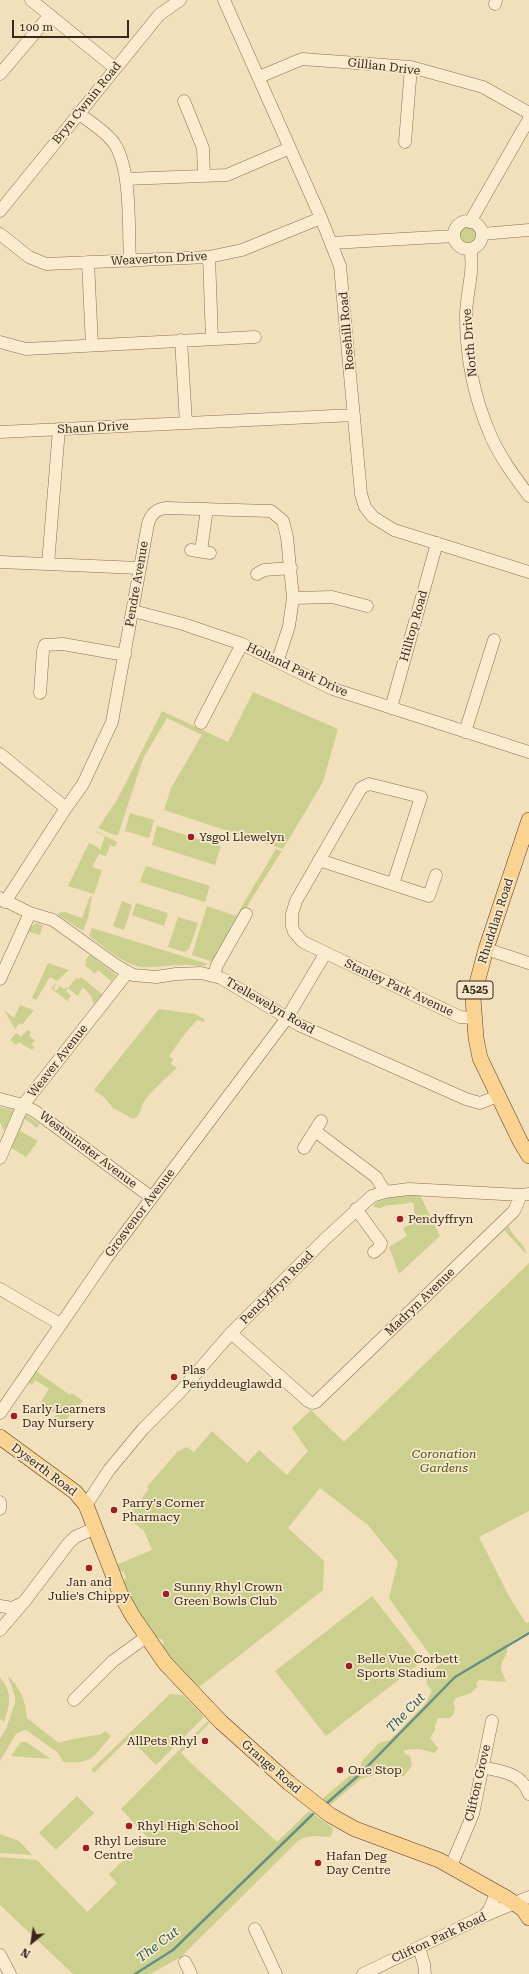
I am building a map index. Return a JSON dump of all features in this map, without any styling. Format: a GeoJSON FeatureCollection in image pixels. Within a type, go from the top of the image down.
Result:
{"type":"FeatureCollection","features":[{"type":"Feature","properties":{"kind":"main road","name":"Rhuddlan Road"},"geometry":{"type":"LineString","coordinates":[[529,820],[486,949],[473,998],[474,1018],[480,1058],[529,1156]]}},
{"type":"Feature","properties":{"kind":"main road","name":"Dyserth Road"},"geometry":{"type":"LineString","coordinates":[[0,1437],[75,1492],[86,1505],[95,1528]]}},
{"type":"Feature","properties":{"kind":"main road","name":"Grange Road"},"geometry":{"type":"LineString","coordinates":[[95,1528],[120,1593],[132,1615],[146,1637],[174,1673],[212,1713],[315,1805],[354,1829],[440,1860],[497,1892],[522,1900],[529,1918]]}},
{"type":"Feature","properties":{"kind":"street"},"geometry":{"type":"LineString","coordinates":[[31,0],[115,68]]}},
{"type":"Feature","properties":{"kind":"street","name":"Bryn Cwnin Road"},"geometry":{"type":"LineString","coordinates":[[0,211],[159,15],[180,0]]}},
{"type":"Feature","properties":{"kind":"street","name":"Rosehill Road"},"geometry":{"type":"LineString","coordinates":[[224,0],[332,243],[340,266],[361,494],[365,507],[373,517],[383,524],[529,572]]}},
{"type":"Feature","properties":{"kind":"street"},"geometry":{"type":"LineString","coordinates":[[0,74],[50,15]]}},
{"type":"Feature","properties":{"kind":"street","name":"Gillian Drive"},"geometry":{"type":"LineString","coordinates":[[259,77],[302,59],[411,67],[483,87],[529,113]]}},
{"type":"Feature","properties":{"kind":"street"},"geometry":{"type":"LineString","coordinates":[[405,142],[411,67]]}},
{"type":"Feature","properties":{"kind":"street"},"geometry":{"type":"LineString","coordinates":[[183,110],[203,148],[204,175]]}},
{"type":"Feature","properties":{"kind":"street"},"geometry":{"type":"LineString","coordinates":[[78,113],[114,143],[123,162],[126,178],[130,261]]}},
{"type":"Feature","properties":{"kind":"street"},"geometry":{"type":"LineString","coordinates":[[470,222],[529,119]]}},
{"type":"Feature","properties":{"kind":"street"},"geometry":{"type":"LineString","coordinates":[[126,178],[227,175],[290,148]]}},
{"type":"Feature","properties":{"kind":"street","name":"Weaverton Drive"},"geometry":{"type":"LineString","coordinates":[[0,234],[29,257],[46,264],[130,261],[209,257],[242,250],[321,218]]}},
{"type":"Feature","properties":{"kind":"street"},"geometry":{"type":"LineString","coordinates":[[470,222],[478,226],[482,234],[481,242],[474,248],[462,248],[458,245],[454,236],[455,231],[461,224],[470,222]]}},
{"type":"Feature","properties":{"kind":"street"},"geometry":{"type":"LineString","coordinates":[[482,234],[529,230]]}},
{"type":"Feature","properties":{"kind":"street"},"geometry":{"type":"LineString","coordinates":[[332,243],[454,236]]}},
{"type":"Feature","properties":{"kind":"street","name":"North Drive"},"geometry":{"type":"LineString","coordinates":[[470,249],[473,261],[466,298],[466,332],[474,388],[490,435],[529,496]]}},
{"type":"Feature","properties":{"kind":"street"},"geometry":{"type":"LineString","coordinates":[[209,257],[212,339]]}},
{"type":"Feature","properties":{"kind":"street"},"geometry":{"type":"LineString","coordinates":[[88,262],[92,345]]}},
{"type":"Feature","properties":{"kind":"street"},"geometry":{"type":"LineString","coordinates":[[0,342],[26,349],[255,337]]}},
{"type":"Feature","properties":{"kind":"street"},"geometry":{"type":"LineString","coordinates":[[181,340],[186,423]]}},
{"type":"Feature","properties":{"kind":"street","name":"Shaun Drive"},"geometry":{"type":"LineString","coordinates":[[0,432],[354,415]]}},
{"type":"Feature","properties":{"kind":"street"},"geometry":{"type":"LineString","coordinates":[[48,564],[59,430]]}},
{"type":"Feature","properties":{"kind":"street","name":"Pendre Avenue"},"geometry":{"type":"LineString","coordinates":[[3,900],[83,784],[112,722],[133,611],[149,512],[166,508],[271,511],[283,521],[291,568],[293,598],[289,626],[278,660]]}},
{"type":"Feature","properties":{"kind":"street"},"geometry":{"type":"LineString","coordinates":[[201,551],[207,509]]}},
{"type":"Feature","properties":{"kind":"street","name":"Hilltop Road"},"geometry":{"type":"LineString","coordinates":[[391,708],[437,543]]}},
{"type":"Feature","properties":{"kind":"street"},"geometry":{"type":"LineString","coordinates":[[0,562],[139,568]]}},
{"type":"Feature","properties":{"kind":"street"},"geometry":{"type":"LineString","coordinates":[[257,574],[264,570],[291,568]]}},
{"type":"Feature","properties":{"kind":"street"},"geometry":{"type":"LineString","coordinates":[[293,598],[332,597],[358,607]]}},
{"type":"Feature","properties":{"kind":"street","name":"Holland Park Drive"},"geometry":{"type":"LineString","coordinates":[[133,611],[183,624],[242,644],[278,660],[334,689],[529,752]]}},
{"type":"Feature","properties":{"kind":"street"},"geometry":{"type":"LineString","coordinates":[[466,732],[494,640]]}},
{"type":"Feature","properties":{"kind":"street"},"geometry":{"type":"LineString","coordinates":[[40,693],[43,651],[46,645],[63,644],[125,655]]}},
{"type":"Feature","properties":{"kind":"street"},"geometry":{"type":"LineString","coordinates":[[201,723],[203,708],[242,644]]}},
{"type":"Feature","properties":{"kind":"street"},"geometry":{"type":"LineString","coordinates":[[0,754],[66,808]]}},
{"type":"Feature","properties":{"kind":"street","name":"Stanley Park Avenue"},"geometry":{"type":"LineString","coordinates":[[393,884],[421,797],[370,784],[365,785],[361,788],[296,901],[291,919],[294,932],[298,938],[326,954],[460,1017],[474,1018]]}},
{"type":"Feature","properties":{"kind":"street"},"geometry":{"type":"LineString","coordinates":[[319,860],[429,896],[436,875]]}},
{"type":"Feature","properties":{"kind":"street","name":"Trellewelyn Road"},"geometry":{"type":"LineString","coordinates":[[3,900],[30,913],[53,920],[117,966],[128,972],[143,977],[201,973],[214,976],[235,985],[287,1018],[466,1100],[480,1103],[498,1096]]}},
{"type":"Feature","properties":{"kind":"street"},"geometry":{"type":"LineString","coordinates":[[0,979],[30,913]]}},
{"type":"Feature","properties":{"kind":"street"},"geometry":{"type":"LineString","coordinates":[[214,976],[217,965],[246,914]]}},
{"type":"Feature","properties":{"kind":"street"},"geometry":{"type":"LineString","coordinates":[[486,949],[529,963]]}},
{"type":"Feature","properties":{"kind":"street","name":"Grosvenor Avenue"},"geometry":{"type":"LineString","coordinates":[[0,1413],[60,1324],[151,1197],[287,1018],[326,954]]}},
{"type":"Feature","properties":{"kind":"street","name":"Weaver Avenue"},"geometry":{"type":"LineString","coordinates":[[0,1158],[23,1106],[128,972]]}},
{"type":"Feature","properties":{"kind":"street","name":"Westminster Avenue"},"geometry":{"type":"LineString","coordinates":[[0,1099],[23,1106],[36,1112],[151,1197]]}},
{"type":"Feature","properties":{"kind":"street"},"geometry":{"type":"LineString","coordinates":[[304,1148],[318,1126],[376,1177],[384,1192]]}},
{"type":"Feature","properties":{"kind":"street","name":"Pendyffryn Road"},"geometry":{"type":"LineString","coordinates":[[86,1505],[125,1450],[142,1429],[179,1393],[231,1333],[356,1209],[372,1196],[384,1192],[423,1190],[525,1195]]}},
{"type":"Feature","properties":{"kind":"street","name":"Madryn Avenue"},"geometry":{"type":"LineString","coordinates":[[231,1333],[312,1403],[321,1397],[514,1211],[525,1195]]}},
{"type":"Feature","properties":{"kind":"street"},"geometry":{"type":"LineString","coordinates":[[356,1209],[381,1243],[380,1247],[374,1252]]}},
{"type":"Feature","properties":{"kind":"street"},"geometry":{"type":"LineString","coordinates":[[0,1289],[60,1324]]}},
{"type":"Feature","properties":{"kind":"street"},"geometry":{"type":"LineString","coordinates":[[0,1502],[0,1509]]}},
{"type":"Feature","properties":{"kind":"street"},"geometry":{"type":"LineString","coordinates":[[0,1630],[24,1602],[68,1544],[75,1537],[95,1528]]}},
{"type":"Feature","properties":{"kind":"street"},"geometry":{"type":"LineString","coordinates":[[0,1606],[12,1608],[24,1602]]}},
{"type":"Feature","properties":{"kind":"street"},"geometry":{"type":"LineString","coordinates":[[74,1700],[113,1661],[146,1637]]}},
{"type":"Feature","properties":{"kind":"street","name":"Clifton Grove"},"geometry":{"type":"LineString","coordinates":[[451,1866],[473,1814],[492,1721]]}},
{"type":"Feature","properties":{"kind":"street"},"geometry":{"type":"LineString","coordinates":[[482,1767],[518,1778],[523,1781],[529,1794]]}},
{"type":"Feature","properties":{"kind":"street"},"geometry":{"type":"LineString","coordinates":[[484,1916],[497,1892]]}},
{"type":"Feature","properties":{"kind":"street","name":"Clifton Park Road"},"geometry":{"type":"LineString","coordinates":[[363,1974],[484,1916],[522,1900]]}},
{"type":"Feature","properties":{"kind":"street"},"geometry":{"type":"LineString","coordinates":[[255,1929],[276,1974]]}},
{"type":"Feature","properties":{"kind":"street"},"geometry":{"type":"LineString","coordinates":[[419,1947],[425,1974]]}},
{"type":"Feature","properties":{"kind":"street"},"geometry":{"type":"LineString","coordinates":[[0,1955],[10,1974]]}},
{"type":"Feature","properties":{"kind":"street"},"geometry":{"type":"LineString","coordinates":[[185,1962],[191,1974]]}},
{"type":"Feature","properties":{"kind":"green space"},"geometry":{"type":"Polygon","coordinates":[[[469,225],[475,228],[478,234],[475,240],[469,243],[463,240],[460,234],[463,228],[469,225]]]}},
{"type":"Feature","properties":{"kind":"green space"},"geometry":{"type":"Polygon","coordinates":[[[253,692],[338,729],[323,782],[283,849],[164,810],[171,788],[202,735],[167,718],[143,759],[118,835],[114,835],[98,828],[117,800],[162,711],[228,742],[253,692]]]}},
{"type":"Feature","properties":{"kind":"green space"},"geometry":{"type":"Polygon","coordinates":[[[130,813],[154,820],[149,838],[125,831],[130,813]]]}},
{"type":"Feature","properties":{"kind":"green space"},"geometry":{"type":"Polygon","coordinates":[[[157,826],[221,846],[215,865],[152,845],[157,826]]]}},
{"type":"Feature","properties":{"kind":"green space"},"geometry":{"type":"Polygon","coordinates":[[[96,831],[117,842],[115,847],[110,845],[106,856],[99,854],[92,867],[102,870],[94,894],[68,886],[89,843],[99,848],[100,851],[105,836],[96,831]]]}},
{"type":"Feature","properties":{"kind":"green space"},"geometry":{"type":"Polygon","coordinates":[[[276,849],[282,851],[252,898],[217,960],[213,962],[192,955],[207,906],[236,916],[276,849]]]}},
{"type":"Feature","properties":{"kind":"green space"},"geometry":{"type":"Polygon","coordinates":[[[146,866],[210,886],[205,902],[140,882],[146,866]]]}},
{"type":"Feature","properties":{"kind":"green space"},"geometry":{"type":"Polygon","coordinates":[[[90,896],[92,897],[88,918],[83,931],[58,915],[58,913],[65,912],[82,918],[90,896]]]}},
{"type":"Feature","properties":{"kind":"green space"},"geometry":{"type":"Polygon","coordinates":[[[122,901],[132,905],[124,930],[113,926],[122,901]]]}},
{"type":"Feature","properties":{"kind":"green space"},"geometry":{"type":"Polygon","coordinates":[[[136,903],[168,913],[164,926],[132,915],[136,903]]]}},
{"type":"Feature","properties":{"kind":"green space"},"geometry":{"type":"Polygon","coordinates":[[[178,917],[198,923],[189,949],[184,952],[168,947],[178,917]]]}},
{"type":"Feature","properties":{"kind":"green space"},"geometry":{"type":"Polygon","coordinates":[[[36,923],[43,925],[40,935],[30,932],[27,935],[30,927],[36,923]]]}},
{"type":"Feature","properties":{"kind":"green space"},"geometry":{"type":"Polygon","coordinates":[[[92,928],[208,964],[202,966],[186,965],[147,967],[135,965],[121,959],[89,936],[92,928]]]}},
{"type":"Feature","properties":{"kind":"green space"},"geometry":{"type":"Polygon","coordinates":[[[90,955],[116,975],[105,990],[111,981],[98,970],[95,974],[85,965],[87,962],[85,960],[90,955]]]}},
{"type":"Feature","properties":{"kind":"green space"},"geometry":{"type":"Polygon","coordinates":[[[48,963],[69,970],[57,981],[50,977],[36,1000],[32,998],[48,963]]]}},
{"type":"Feature","properties":{"kind":"green space"},"geometry":{"type":"Polygon","coordinates":[[[81,977],[102,994],[94,1004],[91,996],[84,988],[82,988],[78,996],[68,988],[76,978],[79,979],[81,977]]]}},
{"type":"Feature","properties":{"kind":"green space"},"geometry":{"type":"Polygon","coordinates":[[[57,982],[54,988],[56,991],[60,986],[64,989],[66,987],[68,988],[66,991],[71,996],[68,1000],[70,1003],[51,988],[57,982]]]}},
{"type":"Feature","properties":{"kind":"green space"},"geometry":{"type":"Polygon","coordinates":[[[20,1005],[34,1010],[22,1025],[20,1023],[15,1029],[4,1010],[14,1018],[20,1005]]]}},
{"type":"Feature","properties":{"kind":"green space"},"geometry":{"type":"Polygon","coordinates":[[[159,1009],[195,1014],[204,1019],[205,1022],[197,1020],[184,1035],[169,1056],[173,1059],[171,1064],[177,1068],[150,1094],[143,1103],[139,1114],[133,1119],[113,1108],[105,1098],[94,1090],[159,1009]]]}},
{"type":"Feature","properties":{"kind":"green space"},"geometry":{"type":"Polygon","coordinates":[[[27,1030],[31,1032],[29,1036],[35,1040],[31,1045],[34,1047],[32,1050],[19,1042],[16,1045],[10,1040],[16,1033],[21,1037],[27,1030]]]}},
{"type":"Feature","properties":{"kind":"green space"},"geometry":{"type":"Polygon","coordinates":[[[0,1107],[14,1110],[4,1131],[0,1122],[0,1107]]]}},
{"type":"Feature","properties":{"kind":"green space"},"geometry":{"type":"Polygon","coordinates":[[[26,1115],[40,1124],[37,1128],[25,1119],[20,1131],[38,1141],[26,1157],[10,1147],[26,1115]]]}},
{"type":"Feature","properties":{"kind":"green space"},"geometry":{"type":"Polygon","coordinates":[[[420,1195],[440,1236],[399,1274],[389,1247],[407,1236],[403,1228],[419,1220],[414,1212],[414,1204],[411,1202],[380,1208],[374,1207],[374,1204],[391,1197],[420,1195]]]}},
{"type":"Feature","properties":{"kind":"green space"},"geometry":{"type":"Polygon","coordinates":[[[509,1226],[512,1233],[523,1246],[526,1254],[504,1230],[509,1226]]]}},
{"type":"Feature","properties":{"kind":"green space","name":"Coronation Gardens"},"geometry":{"type":"Polygon","coordinates":[[[529,1263],[529,1511],[479,1537],[510,1598],[526,1623],[529,1622],[529,1631],[507,1644],[507,1653],[502,1662],[501,1669],[506,1682],[479,1680],[476,1683],[477,1687],[471,1693],[456,1698],[453,1704],[455,1707],[454,1713],[450,1718],[438,1718],[435,1725],[435,1730],[430,1738],[438,1748],[435,1753],[419,1749],[404,1750],[405,1754],[410,1756],[412,1766],[404,1776],[374,1775],[361,1779],[329,1806],[321,1800],[360,1767],[362,1761],[379,1743],[390,1740],[426,1703],[432,1690],[427,1685],[426,1675],[438,1666],[389,1598],[398,1562],[368,1525],[320,1488],[288,1528],[324,1561],[323,1590],[199,1687],[196,1684],[195,1685],[162,1647],[164,1642],[161,1639],[156,1638],[134,1604],[124,1582],[126,1577],[124,1572],[119,1571],[116,1565],[152,1550],[144,1531],[127,1517],[149,1489],[147,1487],[177,1452],[187,1447],[194,1452],[212,1431],[247,1463],[259,1450],[287,1475],[308,1451],[292,1428],[311,1410],[344,1442],[529,1263]]]}},
{"type":"Feature","properties":{"kind":"green space"},"geometry":{"type":"Polygon","coordinates":[[[36,1371],[70,1395],[72,1393],[83,1401],[77,1408],[75,1407],[61,1428],[51,1421],[56,1414],[40,1403],[49,1389],[35,1380],[32,1385],[28,1382],[36,1371]]]}},
{"type":"Feature","properties":{"kind":"green space","name":"Belle Vue Corbett Sports Stadium"},"geometry":{"type":"Polygon","coordinates":[[[372,1596],[423,1661],[326,1736],[275,1671],[372,1596]]]}},
{"type":"Feature","properties":{"kind":"green space"},"geometry":{"type":"Polygon","coordinates":[[[8,1676],[22,1695],[27,1718],[59,1743],[100,1735],[105,1731],[111,1736],[92,1758],[81,1762],[63,1762],[58,1753],[28,1731],[24,1730],[16,1734],[0,1761],[0,1739],[6,1729],[15,1703],[15,1696],[8,1676]]]}},
{"type":"Feature","properties":{"kind":"green space"},"geometry":{"type":"Polygon","coordinates":[[[0,1677],[9,1694],[8,1710],[4,1722],[0,1719],[0,1677]]]}},
{"type":"Feature","properties":{"kind":"green space"},"geometry":{"type":"Polygon","coordinates":[[[170,1694],[183,1695],[203,1716],[203,1718],[156,1765],[129,1738],[94,1773],[91,1770],[170,1694]]]}},
{"type":"Feature","properties":{"kind":"green space"},"geometry":{"type":"Polygon","coordinates":[[[208,1721],[210,1722],[181,1753],[192,1764],[277,1842],[309,1811],[332,1827],[333,1831],[330,1837],[310,1837],[298,1841],[181,1957],[150,1974],[73,1974],[0,1905],[0,1857],[37,1860],[87,1912],[117,1883],[109,1874],[147,1837],[121,1809],[208,1721]]]}},
{"type":"Feature","properties":{"kind":"green space"},"geometry":{"type":"Polygon","coordinates":[[[21,1742],[26,1742],[51,1759],[11,1756],[21,1742]]]}},
{"type":"Feature","properties":{"kind":"green space"},"geometry":{"type":"Polygon","coordinates":[[[77,1796],[94,1813],[56,1850],[39,1833],[77,1796]]]}},
{"type":"Feature","properties":{"kind":"green space"},"geometry":{"type":"Polygon","coordinates":[[[0,1834],[19,1841],[32,1855],[0,1853],[0,1834]]]}},
{"type":"Feature","properties":{"kind":"waterway","name":"The Cut"},"geometry":{"type":"LineString","coordinates":[[326,1804],[360,1774],[455,1677],[529,1633]]}},
{"type":"Feature","properties":{"kind":"waterway","name":"The Cut"},"geometry":{"type":"LineString","coordinates":[[135,1974],[173,1950],[313,1814]]}},
{"type":"Feature","properties":{"kind":"place","name":"Ysgol Llewelyn"},"geometry":{"type":"Point","coordinates":[191,837]}},
{"type":"Feature","properties":{"kind":"place","name":"Pendyffryn"},"geometry":{"type":"Point","coordinates":[400,1219]}},
{"type":"Feature","properties":{"kind":"place","name":"Plas Penyddeuglawdd"},"geometry":{"type":"Point","coordinates":[174,1377]}},
{"type":"Feature","properties":{"kind":"place","name":"Early Learners Day Nursery"},"geometry":{"type":"Point","coordinates":[14,1416]}},
{"type":"Feature","properties":{"kind":"place","name":"Parry's Corner Pharmacy"},"geometry":{"type":"Point","coordinates":[114,1510]}},
{"type":"Feature","properties":{"kind":"place","name":"Jan and Julie's Chippy"},"geometry":{"type":"Point","coordinates":[89,1568]}},
{"type":"Feature","properties":{"kind":"place","name":"Sunny Rhyl Crown Green Bowls Club"},"geometry":{"type":"Point","coordinates":[166,1594]}},
{"type":"Feature","properties":{"kind":"place","name":"Belle Vue Corbett Sports Stadium"},"geometry":{"type":"Point","coordinates":[349,1666]}},
{"type":"Feature","properties":{"kind":"place","name":"AllPets Rhyl"},"geometry":{"type":"Point","coordinates":[205,1741]}},
{"type":"Feature","properties":{"kind":"place","name":"One Stop"},"geometry":{"type":"Point","coordinates":[340,1770]}},
{"type":"Feature","properties":{"kind":"place","name":"Rhyl High School"},"geometry":{"type":"Point","coordinates":[129,1826]}},
{"type":"Feature","properties":{"kind":"place","name":"Rhyl Leisure Centre"},"geometry":{"type":"Point","coordinates":[86,1848]}},
{"type":"Feature","properties":{"kind":"place","name":"Hafan Deg Day Centre"},"geometry":{"type":"Point","coordinates":[318,1863]}}]}
